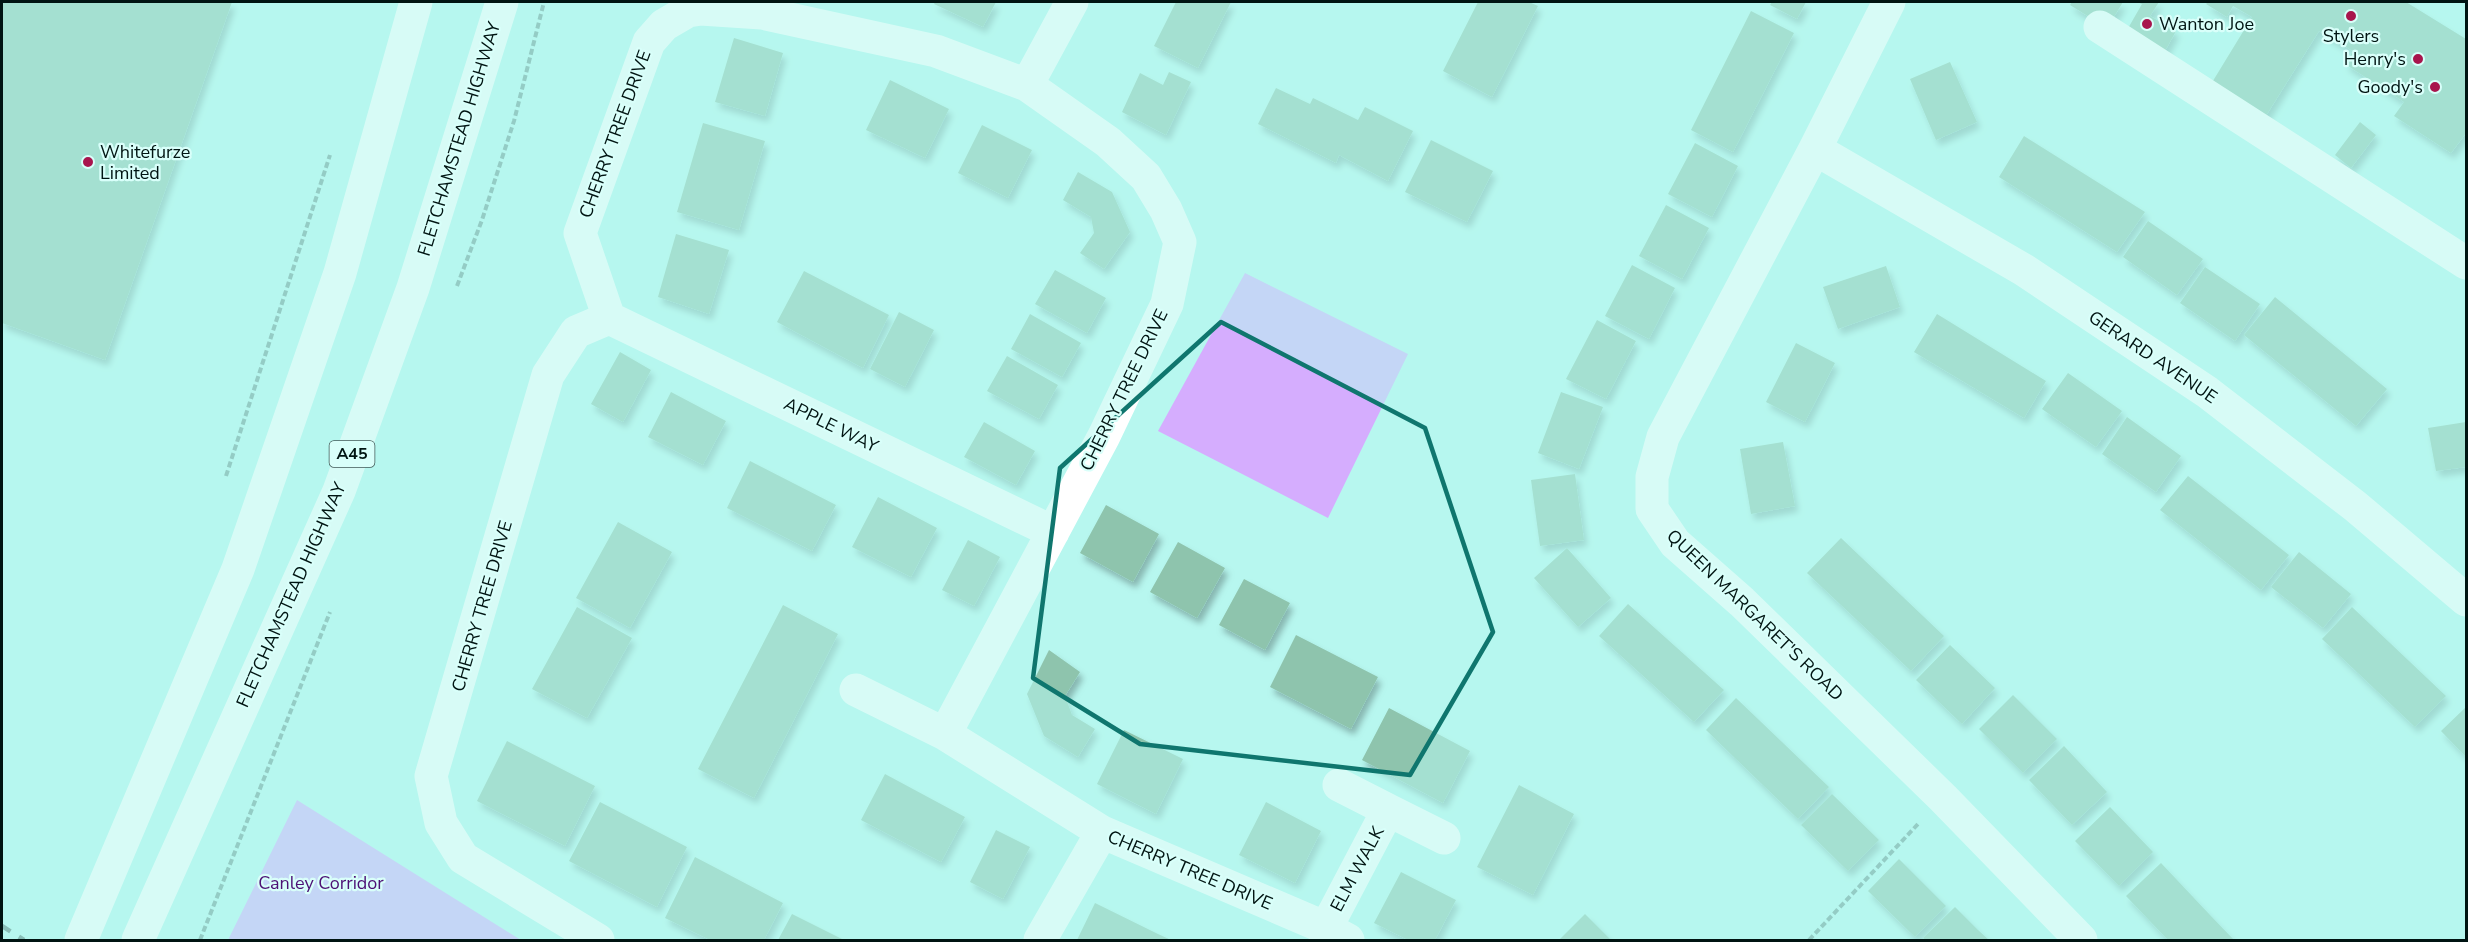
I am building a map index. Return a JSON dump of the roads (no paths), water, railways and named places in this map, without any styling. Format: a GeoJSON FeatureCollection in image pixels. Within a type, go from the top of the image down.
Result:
{"type":"FeatureCollection","features":[{"type":"Feature","properties":{"kind":"main road"},"geometry":{"type":"LineString","coordinates":[[81,940],[245,547],[340,273],[416,2]]}},
{"type":"Feature","properties":{"kind":"main road","name":"FLETCHAMSTEAD HIGHWAY"},"geometry":{"type":"LineString","coordinates":[[138,940],[339,491],[413,288],[502,2]]}},
{"type":"Feature","properties":{"kind":"main road"},"geometry":{"type":"LineString","coordinates":[[1027,85],[1072,2]]}},
{"type":"Feature","properties":{"kind":"main road","name":"QUEEN MARGARET'S ROAD"},"geometry":{"type":"LineString","coordinates":[[1889,2],[1815,149],[1663,437],[1652,477],[1652,509],[1675,543],[1742,602],[1943,798],[2081,940]]}},
{"type":"Feature","properties":{"kind":"main road","name":"CHERRY TREE DRIVE"},"geometry":{"type":"LineString","coordinates":[[598,940],[463,858],[441,823],[431,776],[548,375],[576,332],[609,318],[580,232],[649,42],[664,25],[688,11],[701,9],[762,13],[936,51],[1027,85],[1108,142],[1146,177],[1166,210],[1180,242],[1167,304],[1104,436],[945,734]]}},
{"type":"Feature","properties":{"kind":"main road"},"geometry":{"type":"LineString","coordinates":[[2100,27],[2466,262]]}},
{"type":"Feature","properties":{"kind":"main road","name":"GERARD AVENUE"},"geometry":{"type":"LineString","coordinates":[[1815,149],[2024,270],[2207,392],[2464,591]]}},
{"type":"Feature","properties":{"kind":"main road","name":"APPLE WAY"},"geometry":{"type":"LineString","coordinates":[[609,318],[1053,532]]}},
{"type":"Feature","properties":{"kind":"main road","name":"CHERRY TREE DRIVE"},"geometry":{"type":"LineString","coordinates":[[856,690],[945,734],[1102,832],[1337,934]]}},
{"type":"Feature","properties":{"kind":"main road","name":"ELM WALK"},"geometry":{"type":"LineString","coordinates":[[1339,785],[1444,838]]}},
{"type":"Feature","properties":{"kind":"main road","name":"ELM WALK"},"geometry":{"type":"LineString","coordinates":[[1337,934],[1388,810]]}},
{"type":"Feature","properties":{"kind":"main road"},"geometry":{"type":"LineString","coordinates":[[1040,940],[1102,832]]}},
{"type":"Feature","properties":{"kind":"railway"},"geometry":{"type":"LineString","coordinates":[[2,926],[24,940]]}},
{"type":"Feature","properties":{"kind":"place","name":"Stylers"},"geometry":{"type":"Point","coordinates":[2351,16]}},
{"type":"Feature","properties":{"kind":"place","name":"Wanton Joe"},"geometry":{"type":"Point","coordinates":[2147,24]}},
{"type":"Feature","properties":{"kind":"place","name":"Henry's"},"geometry":{"type":"Point","coordinates":[2418,59]}},
{"type":"Feature","properties":{"kind":"place","name":"Goody's"},"geometry":{"type":"Point","coordinates":[2435,87]}},
{"type":"Feature","properties":{"kind":"place","name":"Whitefurze Limited"},"geometry":{"type":"Point","coordinates":[88,162]}},
{"type":"Feature","properties":{"kind":"park label","name":"Canley Corridor"},"geometry":{"type":"Point","coordinates":[321,883]}}]}
